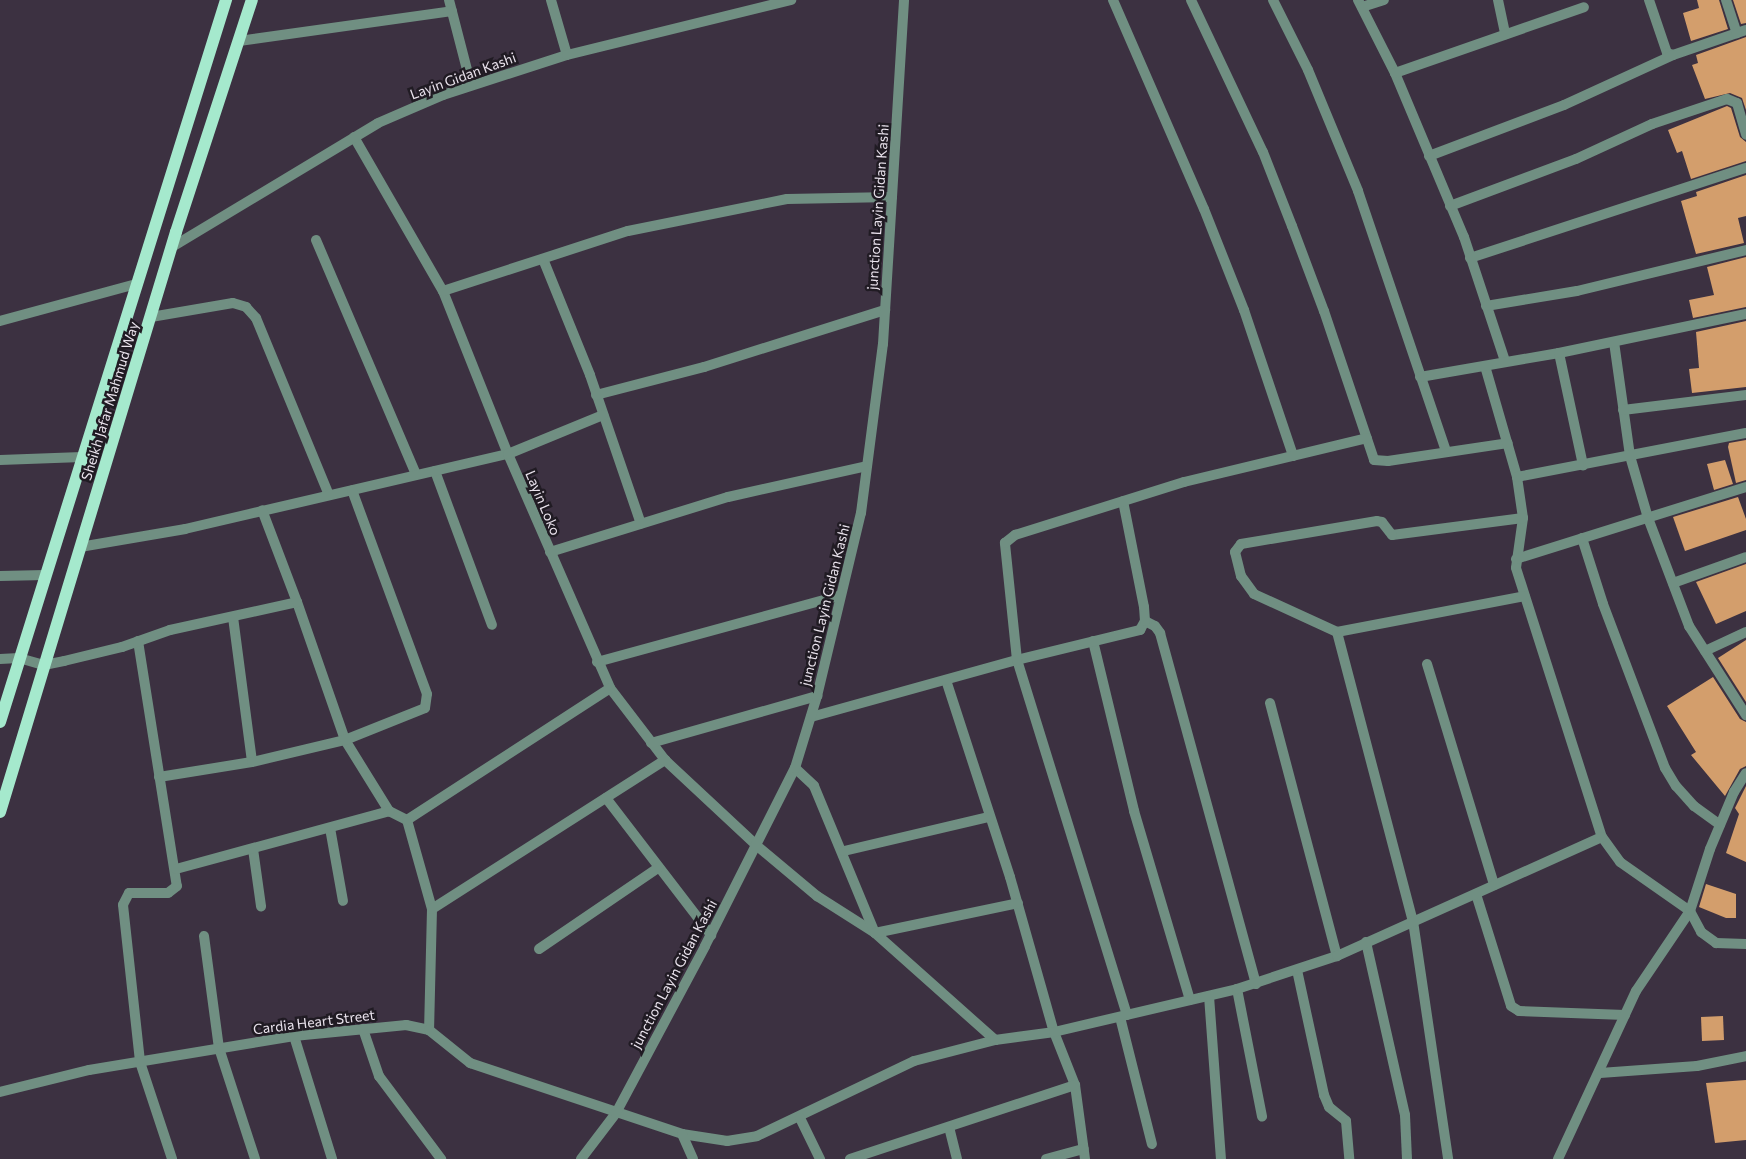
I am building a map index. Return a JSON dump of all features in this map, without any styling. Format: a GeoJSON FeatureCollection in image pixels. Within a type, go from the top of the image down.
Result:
{"type":"FeatureCollection","features":[{"type":"Feature","properties":{"kind":"main road","name":"Sheikh Jafar Mahmud Way"},"geometry":{"type":"LineString","coordinates":[[0,722],[226,0]]}},
{"type":"Feature","properties":{"kind":"main road","name":"Sheikh Jafar Mahmud Way"},"geometry":{"type":"LineString","coordinates":[[0,812],[172,247],[252,0]]}},
{"type":"Feature","properties":{"kind":"street"},"geometry":{"type":"LineString","coordinates":[[449,0],[471,84]]}},
{"type":"Feature","properties":{"kind":"street"},"geometry":{"type":"LineString","coordinates":[[551,0],[567,55]]}},
{"type":"Feature","properties":{"kind":"street","name":"Layin Gidan Kashi"},"geometry":{"type":"LineString","coordinates":[[172,247],[378,123],[471,84],[567,55],[791,0]]}},
{"type":"Feature","properties":{"kind":"street","name":"junction Layin Gidan Kashi"},"geometry":{"type":"LineString","coordinates":[[580,1159],[616,1113],[711,935],[796,768],[817,696],[839,596],[861,513],[867,466],[885,310],[904,0]]}},
{"type":"Feature","properties":{"kind":"street"},"geometry":{"type":"LineString","coordinates":[[1113,0],[1204,209],[1244,310],[1293,456]]}},
{"type":"Feature","properties":{"kind":"street"},"geometry":{"type":"LineString","coordinates":[[1191,0],[1281,198],[1324,311],[1374,460],[1508,443]]}},
{"type":"Feature","properties":{"kind":"street"},"geometry":{"type":"LineString","coordinates":[[1273,0],[1308,70],[1358,191],[1446,451]]}},
{"type":"Feature","properties":{"kind":"street"},"geometry":{"type":"LineString","coordinates":[[1384,0],[1360,4],[1395,73],[1450,206],[1505,361]]}},
{"type":"Feature","properties":{"kind":"street"},"geometry":{"type":"LineString","coordinates":[[1498,0],[1506,34]]}},
{"type":"Feature","properties":{"kind":"street"},"geometry":{"type":"LineString","coordinates":[[1649,0],[1665,50],[1673,54]]}},
{"type":"Feature","properties":{"kind":"street"},"geometry":{"type":"LineString","coordinates":[[1429,156],[1564,106],[1673,54],[1741,31],[1726,0]]}},
{"type":"Feature","properties":{"kind":"street"},"geometry":{"type":"LineString","coordinates":[[1395,73],[1584,7]]}},
{"type":"Feature","properties":{"kind":"street"},"geometry":{"type":"LineString","coordinates":[[239,41],[452,11]]}},
{"type":"Feature","properties":{"kind":"street"},"geometry":{"type":"LineString","coordinates":[[1450,206],[1576,159],[1652,124],[1727,99],[1737,103],[1746,135]]}},
{"type":"Feature","properties":{"kind":"street","name":"Layin Loko"},"geometry":{"type":"LineString","coordinates":[[354,137],[443,291],[508,454],[597,662],[610,688],[665,760],[756,845],[817,896],[876,933],[995,1040]]}},
{"type":"Feature","properties":{"kind":"street"},"geometry":{"type":"LineString","coordinates":[[1470,258],[1746,168]]}},
{"type":"Feature","properties":{"kind":"street"},"geometry":{"type":"LineString","coordinates":[[443,291],[628,231],[786,199],[892,197]]}},
{"type":"Feature","properties":{"kind":"street"},"geometry":{"type":"LineString","coordinates":[[316,240],[416,475]]}},
{"type":"Feature","properties":{"kind":"street"},"geometry":{"type":"LineString","coordinates":[[1486,306],[1577,291],[1746,250]]}},
{"type":"Feature","properties":{"kind":"street"},"geometry":{"type":"LineString","coordinates":[[543,259],[596,395],[641,524]]}},
{"type":"Feature","properties":{"kind":"street"},"geometry":{"type":"LineString","coordinates":[[0,321],[136,284]]}},
{"type":"Feature","properties":{"kind":"street"},"geometry":{"type":"LineString","coordinates":[[151,317],[233,303],[246,308],[256,318],[329,495]]}},
{"type":"Feature","properties":{"kind":"street"},"geometry":{"type":"LineString","coordinates":[[596,395],[704,367],[885,310]]}},
{"type":"Feature","properties":{"kind":"street"},"geometry":{"type":"LineString","coordinates":[[1420,376],[1559,353],[1746,314]]}},
{"type":"Feature","properties":{"kind":"street"},"geometry":{"type":"LineString","coordinates":[[1614,342],[1630,456],[1648,518],[1689,626],[1746,715]]}},
{"type":"Feature","properties":{"kind":"street"},"geometry":{"type":"LineString","coordinates":[[1559,353],[1583,466]]}},
{"type":"Feature","properties":{"kind":"street"},"geometry":{"type":"LineString","coordinates":[[1484,366],[1517,477],[1523,518],[1516,559],[1525,596],[1602,837],[1620,862],[1690,911],[1701,932],[1716,943],[1746,944]]}},
{"type":"Feature","properties":{"kind":"street"},"geometry":{"type":"LineString","coordinates":[[1623,410],[1746,396]]}},
{"type":"Feature","properties":{"kind":"street"},"geometry":{"type":"LineString","coordinates":[[80,548],[262,510],[508,454],[603,415]]}},
{"type":"Feature","properties":{"kind":"street"},"geometry":{"type":"LineString","coordinates":[[1517,477],[1583,466],[1746,432]]}},
{"type":"Feature","properties":{"kind":"street"},"geometry":{"type":"LineString","coordinates":[[1152,1144],[1123,1016],[1017,660],[1005,543],[1015,535],[1184,482],[1367,438]]}},
{"type":"Feature","properties":{"kind":"street"},"geometry":{"type":"LineString","coordinates":[[0,460],[82,457]]}},
{"type":"Feature","properties":{"kind":"street"},"geometry":{"type":"LineString","coordinates":[[550,552],[728,497],[867,466]]}},
{"type":"Feature","properties":{"kind":"street"},"geometry":{"type":"LineString","coordinates":[[435,471],[492,625]]}},
{"type":"Feature","properties":{"kind":"street"},"geometry":{"type":"LineString","coordinates":[[1516,559],[1746,487]]}},
{"type":"Feature","properties":{"kind":"street"},"geometry":{"type":"LineString","coordinates":[[159,777],[252,762],[345,740],[425,708],[428,700],[352,490]]}},
{"type":"Feature","properties":{"kind":"street"},"geometry":{"type":"LineString","coordinates":[[811,717],[1017,660],[1140,630],[1145,621],[1123,501]]}},
{"type":"Feature","properties":{"kind":"street"},"geometry":{"type":"LineString","coordinates":[[262,510],[297,602],[345,740],[389,811],[407,820],[432,908],[429,1030]]}},
{"type":"Feature","properties":{"kind":"street"},"geometry":{"type":"LineString","coordinates":[[1523,518],[1392,535],[1382,522],[1377,521],[1236,548],[1241,576],[1254,594],[1338,632],[1525,596]]}},
{"type":"Feature","properties":{"kind":"street"},"geometry":{"type":"LineString","coordinates":[[1582,538],[1603,604],[1665,768],[1676,786],[1694,806],[1720,825]]}},
{"type":"Feature","properties":{"kind":"street"},"geometry":{"type":"LineString","coordinates":[[1673,583],[1746,557]]}},
{"type":"Feature","properties":{"kind":"street"},"geometry":{"type":"LineString","coordinates":[[0,576],[45,575]]}},
{"type":"Feature","properties":{"kind":"street"},"geometry":{"type":"LineString","coordinates":[[597,662],[839,596]]}},
{"type":"Feature","properties":{"kind":"street"},"geometry":{"type":"LineString","coordinates":[[0,659],[20,658],[44,665],[138,641],[170,630],[297,602]]}},
{"type":"Feature","properties":{"kind":"street"},"geometry":{"type":"LineString","coordinates":[[233,617],[252,762]]}},
{"type":"Feature","properties":{"kind":"street"},"geometry":{"type":"LineString","coordinates":[[1145,621],[1155,626],[1160,633],[1256,984]]}},
{"type":"Feature","properties":{"kind":"street"},"geometry":{"type":"LineString","coordinates":[[1338,632],[1413,922],[1448,1159]]}},
{"type":"Feature","properties":{"kind":"street"},"geometry":{"type":"LineString","coordinates":[[1705,651],[1746,632]]}},
{"type":"Feature","properties":{"kind":"street"},"geometry":{"type":"LineString","coordinates":[[138,641],[159,777],[176,869],[177,886],[173,892],[129,893],[123,905],[140,1062],[172,1159]]}},
{"type":"Feature","properties":{"kind":"street"},"geometry":{"type":"LineString","coordinates":[[1093,641],[1134,811],[1190,1000]]}},
{"type":"Feature","properties":{"kind":"street"},"geometry":{"type":"LineString","coordinates":[[1428,664],[1494,885]]}},
{"type":"Feature","properties":{"kind":"street"},"geometry":{"type":"LineString","coordinates":[[946,680],[1018,903],[1054,1032],[1075,1085],[1084,1154],[1046,1159]]}},
{"type":"Feature","properties":{"kind":"street"},"geometry":{"type":"LineString","coordinates":[[407,820],[610,688]]}},
{"type":"Feature","properties":{"kind":"street"},"geometry":{"type":"LineString","coordinates":[[651,743],[817,696]]}},
{"type":"Feature","properties":{"kind":"street"},"geometry":{"type":"LineString","coordinates":[[1270,703],[1337,956]]}},
{"type":"Feature","properties":{"kind":"street"},"geometry":{"type":"LineString","coordinates":[[432,908],[665,760]]}},
{"type":"Feature","properties":{"kind":"street"},"geometry":{"type":"LineString","coordinates":[[796,768],[814,786],[844,851],[876,933],[1018,903]]}},
{"type":"Feature","properties":{"kind":"street"},"geometry":{"type":"LineString","coordinates":[[1558,1159],[1600,1073],[1636,990],[1690,911],[1720,825],[1746,773]]}},
{"type":"Feature","properties":{"kind":"street"},"geometry":{"type":"LineString","coordinates":[[606,798],[711,935]]}},
{"type":"Feature","properties":{"kind":"street"},"geometry":{"type":"LineString","coordinates":[[176,869],[389,811]]}},
{"type":"Feature","properties":{"kind":"street"},"geometry":{"type":"LineString","coordinates":[[844,851],[989,817]]}},
{"type":"Feature","properties":{"kind":"street"},"geometry":{"type":"LineString","coordinates":[[330,828],[343,901]]}},
{"type":"Feature","properties":{"kind":"street","name":"Cardia Heart Street"},"geometry":{"type":"LineString","coordinates":[[0,1092],[140,1062],[219,1048],[294,1036],[406,1025],[429,1030],[470,1063],[682,1134],[728,1140],[757,1136],[800,1118],[914,1061],[995,1040],[1054,1032],[1209,996],[1256,984],[1337,956],[1602,837]]}},
{"type":"Feature","properties":{"kind":"street"},"geometry":{"type":"LineString","coordinates":[[253,849],[261,906]]}},
{"type":"Feature","properties":{"kind":"street"},"geometry":{"type":"LineString","coordinates":[[539,949],[659,867]]}},
{"type":"Feature","properties":{"kind":"street"},"geometry":{"type":"LineString","coordinates":[[1476,894],[1511,1006],[1519,1012],[1625,1015]]}},
{"type":"Feature","properties":{"kind":"street"},"geometry":{"type":"LineString","coordinates":[[204,936],[219,1048],[255,1159]]}},
{"type":"Feature","properties":{"kind":"street"},"geometry":{"type":"LineString","coordinates":[[1366,942],[1405,1115],[1407,1159]]}},
{"type":"Feature","properties":{"kind":"street"},"geometry":{"type":"LineString","coordinates":[[1297,970],[1324,1095],[1328,1107],[1346,1121],[1349,1159]]}},
{"type":"Feature","properties":{"kind":"street"},"geometry":{"type":"LineString","coordinates":[[1237,989],[1262,1117]]}},
{"type":"Feature","properties":{"kind":"street"},"geometry":{"type":"LineString","coordinates":[[1209,996],[1221,1159]]}},
{"type":"Feature","properties":{"kind":"street"},"geometry":{"type":"LineString","coordinates":[[363,1029],[380,1076],[441,1159]]}},
{"type":"Feature","properties":{"kind":"street"},"geometry":{"type":"LineString","coordinates":[[294,1036],[332,1159]]}},
{"type":"Feature","properties":{"kind":"street"},"geometry":{"type":"LineString","coordinates":[[1600,1073],[1698,1066],[1746,1056]]}},
{"type":"Feature","properties":{"kind":"street"},"geometry":{"type":"LineString","coordinates":[[850,1159],[1075,1085]]}},
{"type":"Feature","properties":{"kind":"street"},"geometry":{"type":"LineString","coordinates":[[800,1118],[820,1159]]}},
{"type":"Feature","properties":{"kind":"street"},"geometry":{"type":"LineString","coordinates":[[949,1127],[957,1159]]}},
{"type":"Feature","properties":{"kind":"street"},"geometry":{"type":"LineString","coordinates":[[682,1134],[693,1159]]}},
{"type":"Feature","properties":{"kind":"building"},"geometry":{"type":"Polygon","coordinates":[[[1697,0],[1719,0],[1728,29],[1691,41],[1683,13],[1699,8],[1697,0]]]}},
{"type":"Feature","properties":{"kind":"building"},"geometry":{"type":"Polygon","coordinates":[[[1733,0],[1746,0],[1746,23],[1741,24],[1733,0]]]}},
{"type":"Feature","properties":{"kind":"building"},"geometry":{"type":"Polygon","coordinates":[[[1746,37],[1746,110],[1742,98],[1730,93],[1705,99],[1692,65],[1698,63],[1696,55],[1746,37]]]}},
{"type":"Feature","properties":{"kind":"building"},"geometry":{"type":"Polygon","coordinates":[[[1727,106],[1731,108],[1740,137],[1746,142],[1746,161],[1691,179],[1682,151],[1677,153],[1668,130],[1727,106]]]}},
{"type":"Feature","properties":{"kind":"building"},"geometry":{"type":"Polygon","coordinates":[[[1746,175],[1746,216],[1738,218],[1744,243],[1696,254],[1681,201],[1697,196],[1696,192],[1746,175]]]}},
{"type":"Feature","properties":{"kind":"building"},"geometry":{"type":"Polygon","coordinates":[[[1746,257],[1746,307],[1693,318],[1689,300],[1714,295],[1707,267],[1746,257]]]}},
{"type":"Feature","properties":{"kind":"building"},"geometry":{"type":"Polygon","coordinates":[[[1746,321],[1746,387],[1692,393],[1689,369],[1699,368],[1696,332],[1746,321]]]}},
{"type":"Feature","properties":{"kind":"building"},"geometry":{"type":"Polygon","coordinates":[[[1746,440],[1746,480],[1736,483],[1728,447],[1729,443],[1746,440]]]}},
{"type":"Feature","properties":{"kind":"building"},"geometry":{"type":"Polygon","coordinates":[[[1725,460],[1733,484],[1714,490],[1707,464],[1725,460]]]}},
{"type":"Feature","properties":{"kind":"building"},"geometry":{"type":"Polygon","coordinates":[[[1738,497],[1746,519],[1746,530],[1685,551],[1673,517],[1738,497]]]}},
{"type":"Feature","properties":{"kind":"building"},"geometry":{"type":"Polygon","coordinates":[[[1746,564],[1746,611],[1716,624],[1696,582],[1746,564]]]}},
{"type":"Feature","properties":{"kind":"building"},"geometry":{"type":"Polygon","coordinates":[[[1746,640],[1746,702],[1718,658],[1746,640]]]}},
{"type":"Feature","properties":{"kind":"building"},"geometry":{"type":"Polygon","coordinates":[[[1713,677],[1740,719],[1746,722],[1746,766],[1740,769],[1725,796],[1691,755],[1696,752],[1667,706],[1713,677]]]}},
{"type":"Feature","properties":{"kind":"building"},"geometry":{"type":"Polygon","coordinates":[[[1746,786],[1746,862],[1726,853],[1739,814],[1735,808],[1746,786]]]}},
{"type":"Feature","properties":{"kind":"building"},"geometry":{"type":"Polygon","coordinates":[[[1706,884],[1736,894],[1736,918],[1726,918],[1699,907],[1706,884]]]}},
{"type":"Feature","properties":{"kind":"building"},"geometry":{"type":"Polygon","coordinates":[[[1723,1016],[1724,1040],[1702,1041],[1701,1017],[1723,1016]]]}},
{"type":"Feature","properties":{"kind":"building"},"geometry":{"type":"Polygon","coordinates":[[[1746,1080],[1746,1140],[1715,1143],[1706,1083],[1746,1080]]]}}]}
